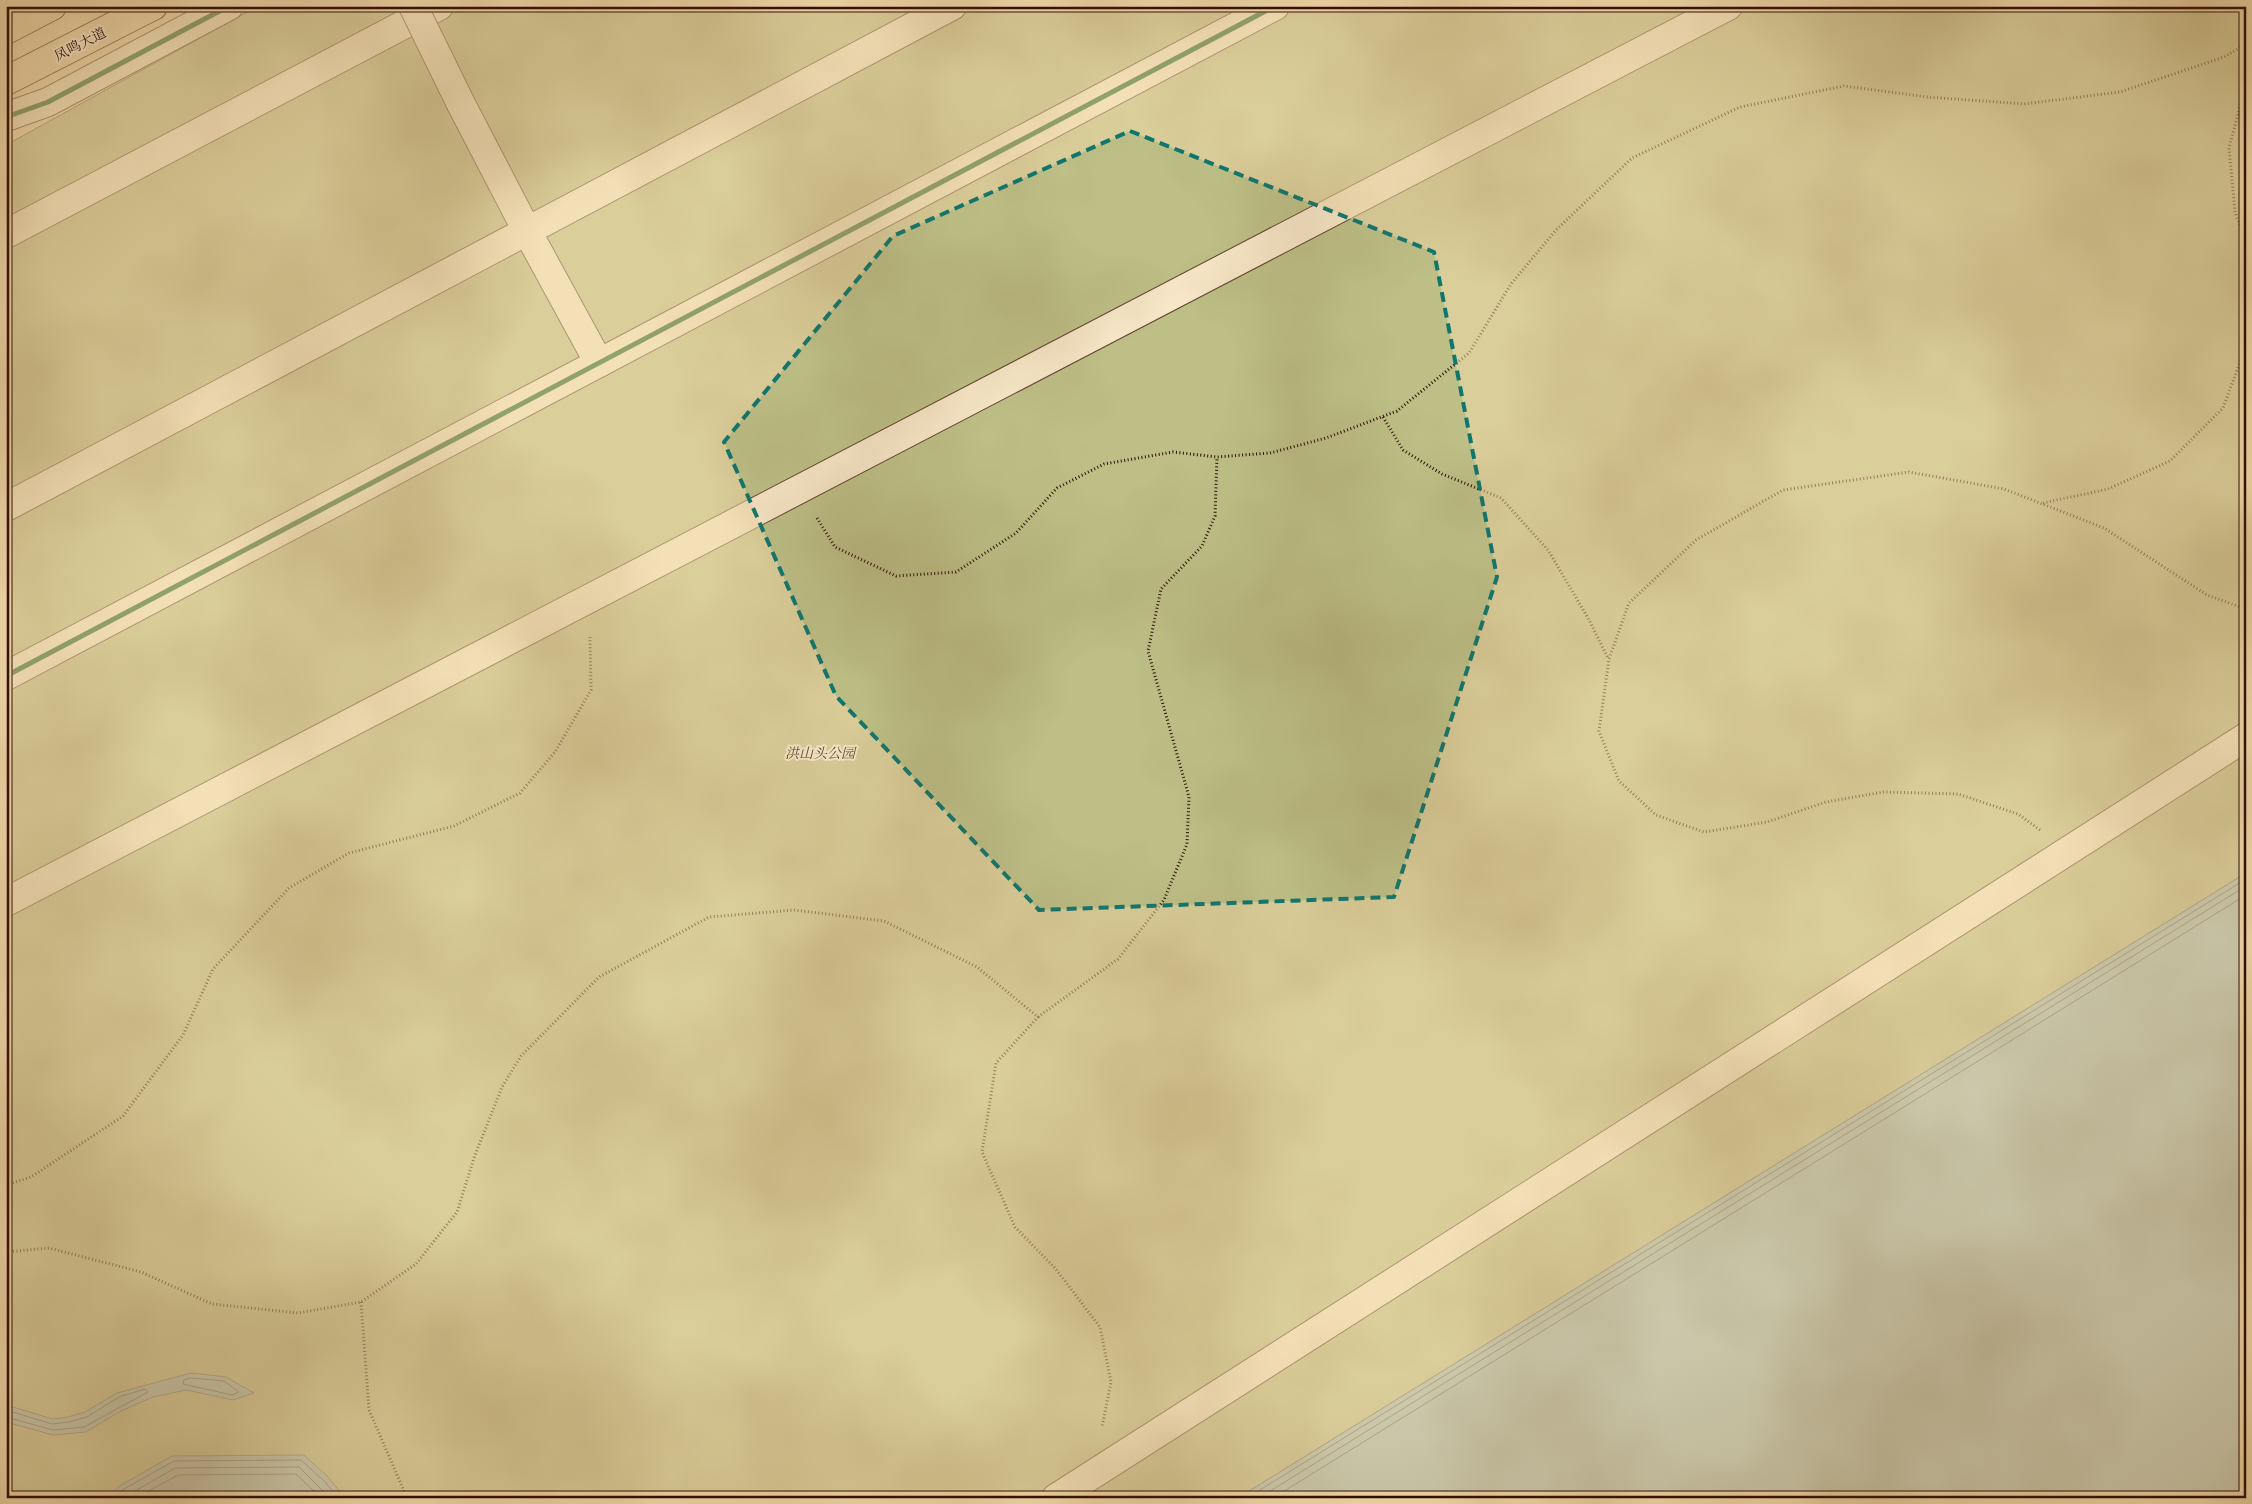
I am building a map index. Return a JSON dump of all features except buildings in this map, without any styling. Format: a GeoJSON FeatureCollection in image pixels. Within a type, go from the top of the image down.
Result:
{"type":"FeatureCollection","features":[{"type":"Feature","properties":{"kind":"main road"},"geometry":{"type":"LineString","coordinates":[[6,30],[52,6]]}},
{"type":"Feature","properties":{"kind":"main road","name":"凤鸣大道"},"geometry":{"type":"LineString","coordinates":[[6,81],[153,6]]}},
{"type":"Feature","properties":{"kind":"street"},"geometry":{"type":"LineString","coordinates":[[6,117],[48,102],[229,6]]}},
{"type":"Feature","properties":{"kind":"street"},"geometry":{"type":"LineString","coordinates":[[413,6],[527,231],[599,363]]}},
{"type":"Feature","properties":{"kind":"street"},"geometry":{"type":"LineString","coordinates":[[6,234],[439,6]]}},
{"type":"Feature","properties":{"kind":"street"},"geometry":{"type":"LineString","coordinates":[[6,507],[952,6]]}},
{"type":"Feature","properties":{"kind":"street"},"geometry":{"type":"LineString","coordinates":[[6,676],[1275,6]]}},
{"type":"Feature","properties":{"kind":"street"},"geometry":{"type":"LineString","coordinates":[[6,902],[1728,6]]}},
{"type":"Feature","properties":{"kind":"street"},"geometry":{"type":"LineString","coordinates":[[1056,1498],[2246,737]]}},
{"type":"Feature","properties":{"kind":"path"},"geometry":{"type":"LineString","coordinates":[[799,489],[835,547],[896,576],[956,572],[1016,533],[1057,488],[1104,464],[1173,452],[1217,457],[1270,452],[1326,438],[1397,411],[1469,353],[1511,284],[1556,230],[1632,158],[1740,107],[1844,86],[1928,97],[2024,104],[2120,92],[2224,57],[2246,44]]}},
{"type":"Feature","properties":{"kind":"path"},"geometry":{"type":"LineString","coordinates":[[2246,84],[2229,148],[2235,212],[2246,242]]}},
{"type":"Feature","properties":{"kind":"path"},"geometry":{"type":"LineString","coordinates":[[2042,503],[2108,490],[2170,461],[2223,408],[2246,346]]}},
{"type":"Feature","properties":{"kind":"path"},"geometry":{"type":"LineString","coordinates":[[1383,417],[1403,450],[1442,474],[1501,498],[1548,550],[1588,618],[1609,659]]}},
{"type":"Feature","properties":{"kind":"path"},"geometry":{"type":"LineString","coordinates":[[1094,1474],[1110,1382],[1100,1327],[1055,1268],[1015,1227],[982,1152],[996,1063],[1038,1017],[1118,959],[1164,900],[1187,844],[1188,797],[1148,651],[1161,589],[1202,546],[1215,516],[1217,457]]}},
{"type":"Feature","properties":{"kind":"path"},"geometry":{"type":"LineString","coordinates":[[2067,851],[2018,814],[1958,794],[1883,792],[1826,802],[1767,822],[1704,832],[1656,814],[1619,780],[1598,731],[1609,659],[1630,603],[1696,540],[1783,490],[1909,472],[2004,488],[2104,528],[2207,595],[2246,609]]}},
{"type":"Feature","properties":{"kind":"path"},"geometry":{"type":"LineString","coordinates":[[6,1185],[31,1177],[123,1116],[183,1035],[213,969],[288,888],[349,853],[454,826],[520,793],[555,752],[591,690],[590,638],[574,606]]}},
{"type":"Feature","properties":{"kind":"path"},"geometry":{"type":"LineString","coordinates":[[6,1252],[49,1248],[141,1272],[212,1304],[298,1313],[361,1302],[416,1264],[458,1212],[475,1154],[502,1087],[521,1056],[599,977],[709,917],[794,910],[884,921],[977,967],[1038,1017]]}},
{"type":"Feature","properties":{"kind":"path"},"geometry":{"type":"LineString","coordinates":[[361,1302],[370,1410],[407,1498]]}},
{"type":"Feature","properties":{"kind":"highlighted area"},"geometry":{"type":"Polygon","coordinates":[[[1130,131],[1434,252],[1497,577],[1394,897],[1039,910],[836,696],[724,442],[893,236],[1130,131]]]}},
{"type":"Feature","properties":{"kind":"green space","name":"洪山头公园"},"geometry":{"type":"Polygon","coordinates":[[[258,6],[2246,6],[2246,873],[1238,1498],[6,1498],[6,145],[258,6]]]}},
{"type":"Feature","properties":{"kind":"water"},"geometry":{"type":"Polygon","coordinates":[[[2246,873],[2246,1498],[1238,1498],[2246,873]]]}},
{"type":"Feature","properties":{"kind":"water"},"geometry":{"type":"Polygon","coordinates":[[[191,1373],[226,1377],[254,1393],[233,1400],[186,1390],[153,1397],[119,1412],[86,1432],[53,1435],[6,1422],[6,1405],[53,1419],[68,1417],[85,1412],[117,1393],[191,1373]]]}},
{"type":"Feature","properties":{"kind":"water"},"geometry":{"type":"Polygon","coordinates":[[[304,1455],[328,1477],[345,1498],[106,1498],[121,1485],[172,1456],[304,1455]]]}},
{"type":"Feature","properties":{"kind":"cycle path"},"geometry":{"type":"LineString","coordinates":[[6,117],[48,102],[229,6]]}},
{"type":"Feature","properties":{"kind":"cycle path"},"geometry":{"type":"LineString","coordinates":[[6,676],[1275,6]]}}]}
